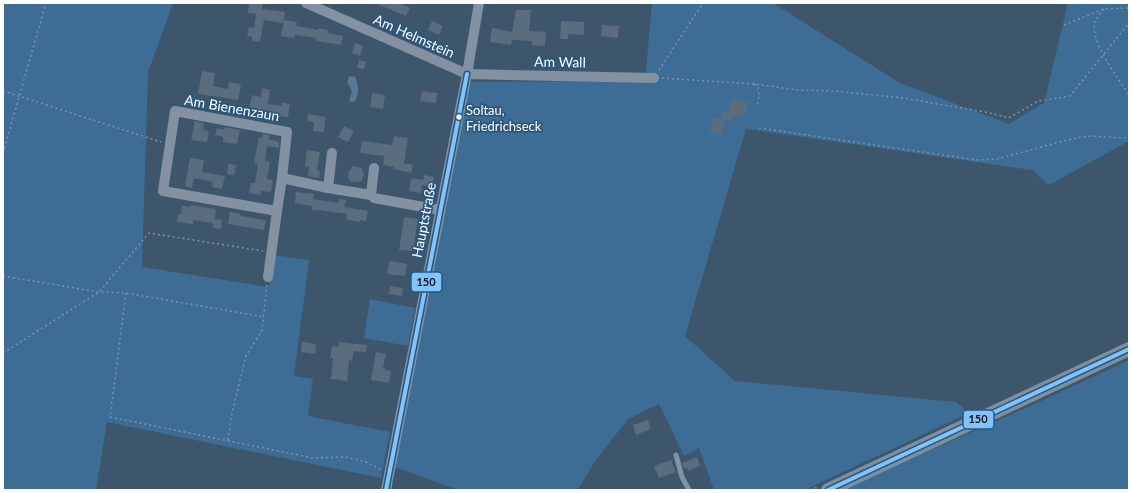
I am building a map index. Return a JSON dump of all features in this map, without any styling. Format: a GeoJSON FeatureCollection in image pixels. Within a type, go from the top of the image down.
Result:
{"type":"FeatureCollection","features":[{"type":"Feature","properties":{"kind":"main road"},"geometry":{"type":"LineString","coordinates":[[828,490],[1129,349]]}},
{"type":"Feature","properties":{"kind":"street","name":"Am Helmstein"},"geometry":{"type":"LineString","coordinates":[[306,3],[467,74]]}},
{"type":"Feature","properties":{"kind":"street","name":"Hauptstraße"},"geometry":{"type":"LineString","coordinates":[[386,490],[467,74],[479,3]]}},
{"type":"Feature","properties":{"kind":"street","name":"Am Wall"},"geometry":{"type":"LineString","coordinates":[[467,74],[654,78]]}},
{"type":"Feature","properties":{"kind":"street","name":"Am Bienenzaun"},"geometry":{"type":"LineString","coordinates":[[268,277],[287,132],[175,111],[163,191],[276,212]]}},
{"type":"Feature","properties":{"kind":"street"},"geometry":{"type":"LineString","coordinates":[[328,188],[332,153]]}},
{"type":"Feature","properties":{"kind":"street"},"geometry":{"type":"LineString","coordinates":[[371,195],[374,168]]}},
{"type":"Feature","properties":{"kind":"street"},"geometry":{"type":"LineString","coordinates":[[282,178],[371,195],[374,198],[440,210]]}},
{"type":"Feature","properties":{"kind":"lane"},"geometry":{"type":"LineString","coordinates":[[676,455],[682,477],[689,490]]}},
{"type":"Feature","properties":{"kind":"path"},"geometry":{"type":"LineString","coordinates":[[3,153],[46,3]]}},
{"type":"Feature","properties":{"kind":"path"},"geometry":{"type":"LineString","coordinates":[[703,3],[654,78],[754,84],[799,90],[834,91],[903,98],[990,113],[1009,118],[1038,101],[1070,96],[1129,23]]}},
{"type":"Feature","properties":{"kind":"path"},"geometry":{"type":"LineString","coordinates":[[1064,25],[1104,9],[1129,8]]}},
{"type":"Feature","properties":{"kind":"path"},"geometry":{"type":"LineString","coordinates":[[1104,9],[1095,22],[1095,36],[1104,55],[1129,95]]}},
{"type":"Feature","properties":{"kind":"path"},"geometry":{"type":"LineString","coordinates":[[754,84],[758,88],[760,95],[758,104]]}},
{"type":"Feature","properties":{"kind":"path"},"geometry":{"type":"LineString","coordinates":[[3,92],[170,145]]}},
{"type":"Feature","properties":{"kind":"path"},"geometry":{"type":"LineString","coordinates":[[759,128],[977,160],[998,159],[1071,138],[1088,136],[1124,138],[1129,136]]}},
{"type":"Feature","properties":{"kind":"path"},"geometry":{"type":"LineString","coordinates":[[3,353],[98,292],[149,232],[271,252]]}},
{"type":"Feature","properties":{"kind":"path"},"geometry":{"type":"LineString","coordinates":[[3,276],[98,292],[126,293],[264,317]]}},
{"type":"Feature","properties":{"kind":"path"},"geometry":{"type":"LineString","coordinates":[[228,441],[232,413],[246,356],[262,330],[268,277]]}},
{"type":"Feature","properties":{"kind":"path"},"geometry":{"type":"LineString","coordinates":[[126,293],[110,417],[313,458],[346,456],[366,462],[389,473]]}},
{"type":"Feature","properties":{"kind":"shaded area"},"geometry":{"type":"Polygon","coordinates":[[[3,3],[173,3],[148,72],[142,267],[269,287],[273,255],[309,260],[294,376],[313,379],[308,416],[390,432],[381,478],[107,422],[96,490],[3,490],[3,3]]]}},
{"type":"Feature","properties":{"kind":"shaded area"},"geometry":{"type":"Polygon","coordinates":[[[652,3],[773,3],[900,83],[1009,124],[1044,103],[1068,3],[1129,3],[1129,141],[1049,185],[1032,170],[746,129],[685,336],[735,381],[956,402],[969,413],[805,490],[714,490],[699,448],[684,456],[659,404],[628,419],[593,464],[578,490],[458,490],[395,467],[470,82],[645,81],[652,3]]]}},
{"type":"Feature","properties":{"kind":"shaded area"},"geometry":{"type":"Polygon","coordinates":[[[351,76],[355,77],[358,89],[355,101],[352,102],[349,101],[352,91],[347,82],[351,76]]]}},
{"type":"Feature","properties":{"kind":"shaded area"},"geometry":{"type":"Polygon","coordinates":[[[370,299],[415,308],[408,346],[364,338],[370,299]]]}},
{"type":"Feature","properties":{"kind":"shaded area"},"geometry":{"type":"Polygon","coordinates":[[[1129,360],[1129,490],[841,490],[1039,402],[1129,360]]]}},
{"type":"Feature","properties":{"kind":"building"},"geometry":{"type":"Polygon","coordinates":[[[249,3],[263,3],[262,9],[285,12],[283,23],[264,20],[260,42],[252,41],[252,37],[247,36],[249,27],[254,28],[256,14],[248,13],[249,3]]]}},
{"type":"Feature","properties":{"kind":"building"},"geometry":{"type":"Polygon","coordinates":[[[375,3],[399,3],[410,8],[406,16],[375,3]]]}},
{"type":"Feature","properties":{"kind":"building"},"geometry":{"type":"Polygon","coordinates":[[[516,10],[531,10],[529,31],[546,32],[545,46],[532,45],[532,41],[512,40],[511,45],[490,42],[492,28],[512,32],[516,10]]]}},
{"type":"Feature","properties":{"kind":"building"},"geometry":{"type":"Polygon","coordinates":[[[284,20],[297,22],[296,26],[318,30],[318,28],[328,30],[327,33],[343,36],[341,45],[316,41],[316,38],[295,35],[294,38],[281,36],[284,20]]]}},
{"type":"Feature","properties":{"kind":"building"},"geometry":{"type":"Polygon","coordinates":[[[432,21],[443,26],[439,35],[428,30],[432,21]]]}},
{"type":"Feature","properties":{"kind":"building"},"geometry":{"type":"Polygon","coordinates":[[[561,21],[584,22],[584,35],[568,34],[568,39],[560,39],[561,21]]]}},
{"type":"Feature","properties":{"kind":"building"},"geometry":{"type":"Polygon","coordinates":[[[602,25],[619,26],[618,38],[601,36],[602,25]]]}},
{"type":"Feature","properties":{"kind":"building"},"geometry":{"type":"Polygon","coordinates":[[[355,43],[363,46],[360,56],[352,53],[355,43]]]}},
{"type":"Feature","properties":{"kind":"building"},"geometry":{"type":"Polygon","coordinates":[[[359,60],[366,62],[364,69],[357,68],[359,60]]]}},
{"type":"Feature","properties":{"kind":"building"},"geometry":{"type":"Polygon","coordinates":[[[202,71],[215,73],[213,86],[228,89],[229,82],[241,84],[238,100],[198,94],[202,71]]]}},
{"type":"Feature","properties":{"kind":"building"},"geometry":{"type":"Polygon","coordinates":[[[262,88],[270,90],[268,104],[282,106],[282,102],[290,104],[288,117],[272,115],[272,113],[249,109],[252,95],[261,97],[262,88]]]}},
{"type":"Feature","properties":{"kind":"building"},"geometry":{"type":"Polygon","coordinates":[[[422,91],[437,93],[436,103],[420,101],[422,91]]]}},
{"type":"Feature","properties":{"kind":"building"},"geometry":{"type":"Polygon","coordinates":[[[372,93],[385,95],[383,109],[370,107],[372,93]]]}},
{"type":"Feature","properties":{"kind":"building"},"geometry":{"type":"Polygon","coordinates":[[[732,98],[749,103],[743,118],[734,115],[732,122],[721,118],[723,110],[728,111],[732,98]]]}},
{"type":"Feature","properties":{"kind":"building"},"geometry":{"type":"Polygon","coordinates":[[[308,114],[326,117],[324,132],[313,131],[314,122],[307,121],[308,114]]]}},
{"type":"Feature","properties":{"kind":"building"},"geometry":{"type":"Polygon","coordinates":[[[714,117],[726,121],[721,135],[709,131],[714,117]]]}},
{"type":"Feature","properties":{"kind":"building"},"geometry":{"type":"Polygon","coordinates":[[[195,121],[204,123],[203,130],[209,131],[207,142],[191,140],[195,121]]]}},
{"type":"Feature","properties":{"kind":"building"},"geometry":{"type":"Polygon","coordinates":[[[344,126],[354,131],[348,142],[338,137],[344,126]]]}},
{"type":"Feature","properties":{"kind":"building"},"geometry":{"type":"Polygon","coordinates":[[[225,127],[240,130],[237,144],[223,142],[223,137],[215,135],[217,128],[224,130],[225,127]]]}},
{"type":"Feature","properties":{"kind":"building"},"geometry":{"type":"Polygon","coordinates":[[[263,134],[269,135],[269,139],[279,142],[279,148],[267,146],[265,161],[270,162],[267,179],[273,180],[271,192],[261,191],[261,195],[249,193],[251,183],[255,183],[258,164],[254,163],[259,137],[262,138],[263,134]]]}},
{"type":"Feature","properties":{"kind":"building"},"geometry":{"type":"Polygon","coordinates":[[[394,136],[408,138],[404,163],[413,165],[411,173],[383,165],[384,156],[360,153],[362,141],[392,145],[394,136]]]}},
{"type":"Feature","properties":{"kind":"building"},"geometry":{"type":"Polygon","coordinates":[[[307,150],[320,152],[317,171],[320,171],[319,178],[308,176],[309,167],[305,166],[307,150]]]}},
{"type":"Feature","properties":{"kind":"building"},"geometry":{"type":"Polygon","coordinates":[[[190,158],[204,160],[202,172],[225,176],[222,189],[212,187],[213,182],[194,178],[192,188],[185,186],[190,158]]]}},
{"type":"Feature","properties":{"kind":"building"},"geometry":{"type":"Polygon","coordinates":[[[228,164],[236,165],[234,175],[227,174],[228,164]]]}},
{"type":"Feature","properties":{"kind":"building"},"geometry":{"type":"Polygon","coordinates":[[[352,166],[362,168],[362,171],[364,172],[362,181],[349,181],[349,170],[351,170],[352,166]]]}},
{"type":"Feature","properties":{"kind":"building"},"geometry":{"type":"Polygon","coordinates":[[[424,175],[434,177],[432,187],[422,185],[421,193],[409,191],[411,178],[423,180],[424,175]]]}},
{"type":"Feature","properties":{"kind":"building"},"geometry":{"type":"Polygon","coordinates":[[[296,192],[314,194],[313,199],[338,203],[339,199],[346,200],[344,207],[368,211],[366,221],[360,220],[359,222],[346,219],[347,214],[312,210],[312,206],[295,203],[296,192]]]}},
{"type":"Feature","properties":{"kind":"building"},"geometry":{"type":"Polygon","coordinates":[[[190,205],[216,209],[215,219],[222,220],[221,229],[213,228],[213,223],[193,220],[193,224],[177,222],[178,214],[181,214],[182,206],[190,207],[190,205]]]}},
{"type":"Feature","properties":{"kind":"building"},"geometry":{"type":"Polygon","coordinates":[[[230,212],[241,214],[240,216],[266,220],[264,230],[228,224],[230,212]]]}},
{"type":"Feature","properties":{"kind":"building"},"geometry":{"type":"Polygon","coordinates":[[[404,217],[418,219],[413,251],[399,250],[404,217]]]}},
{"type":"Feature","properties":{"kind":"building"},"geometry":{"type":"Polygon","coordinates":[[[389,261],[407,264],[405,276],[387,274],[389,261]]]}},
{"type":"Feature","properties":{"kind":"building"},"geometry":{"type":"Polygon","coordinates":[[[390,286],[403,288],[402,296],[389,294],[390,286]]]}},
{"type":"Feature","properties":{"kind":"building"},"geometry":{"type":"Polygon","coordinates":[[[302,342],[316,344],[315,354],[301,352],[302,342]]]}},
{"type":"Feature","properties":{"kind":"building"},"geometry":{"type":"Polygon","coordinates":[[[339,342],[367,345],[366,352],[354,351],[352,361],[349,360],[347,381],[331,379],[333,358],[330,358],[332,346],[338,347],[339,342]]]}},
{"type":"Feature","properties":{"kind":"building"},"geometry":{"type":"Polygon","coordinates":[[[376,352],[386,354],[383,368],[391,371],[389,383],[371,380],[376,352]]]}},
{"type":"Feature","properties":{"kind":"building"},"geometry":{"type":"Polygon","coordinates":[[[648,420],[651,429],[636,435],[633,425],[648,420]]]}},
{"type":"Feature","properties":{"kind":"building"},"geometry":{"type":"Polygon","coordinates":[[[697,457],[700,466],[688,471],[687,468],[684,469],[682,463],[697,457]]]}},
{"type":"Feature","properties":{"kind":"building"},"geometry":{"type":"Polygon","coordinates":[[[671,460],[676,472],[659,478],[654,466],[671,460]]]}},
{"type":"Feature","properties":{"kind":"transit line","name":"150"},"geometry":{"type":"LineString","coordinates":[[386,490],[467,74]]}},
{"type":"Feature","properties":{"kind":"transit line","name":"150"},"geometry":{"type":"LineString","coordinates":[[828,490],[1129,349]]}},
{"type":"Feature","properties":{"kind":"place","name":"Soltau, Friedrichseck"},"geometry":{"type":"Point","coordinates":[459,117]}}]}
